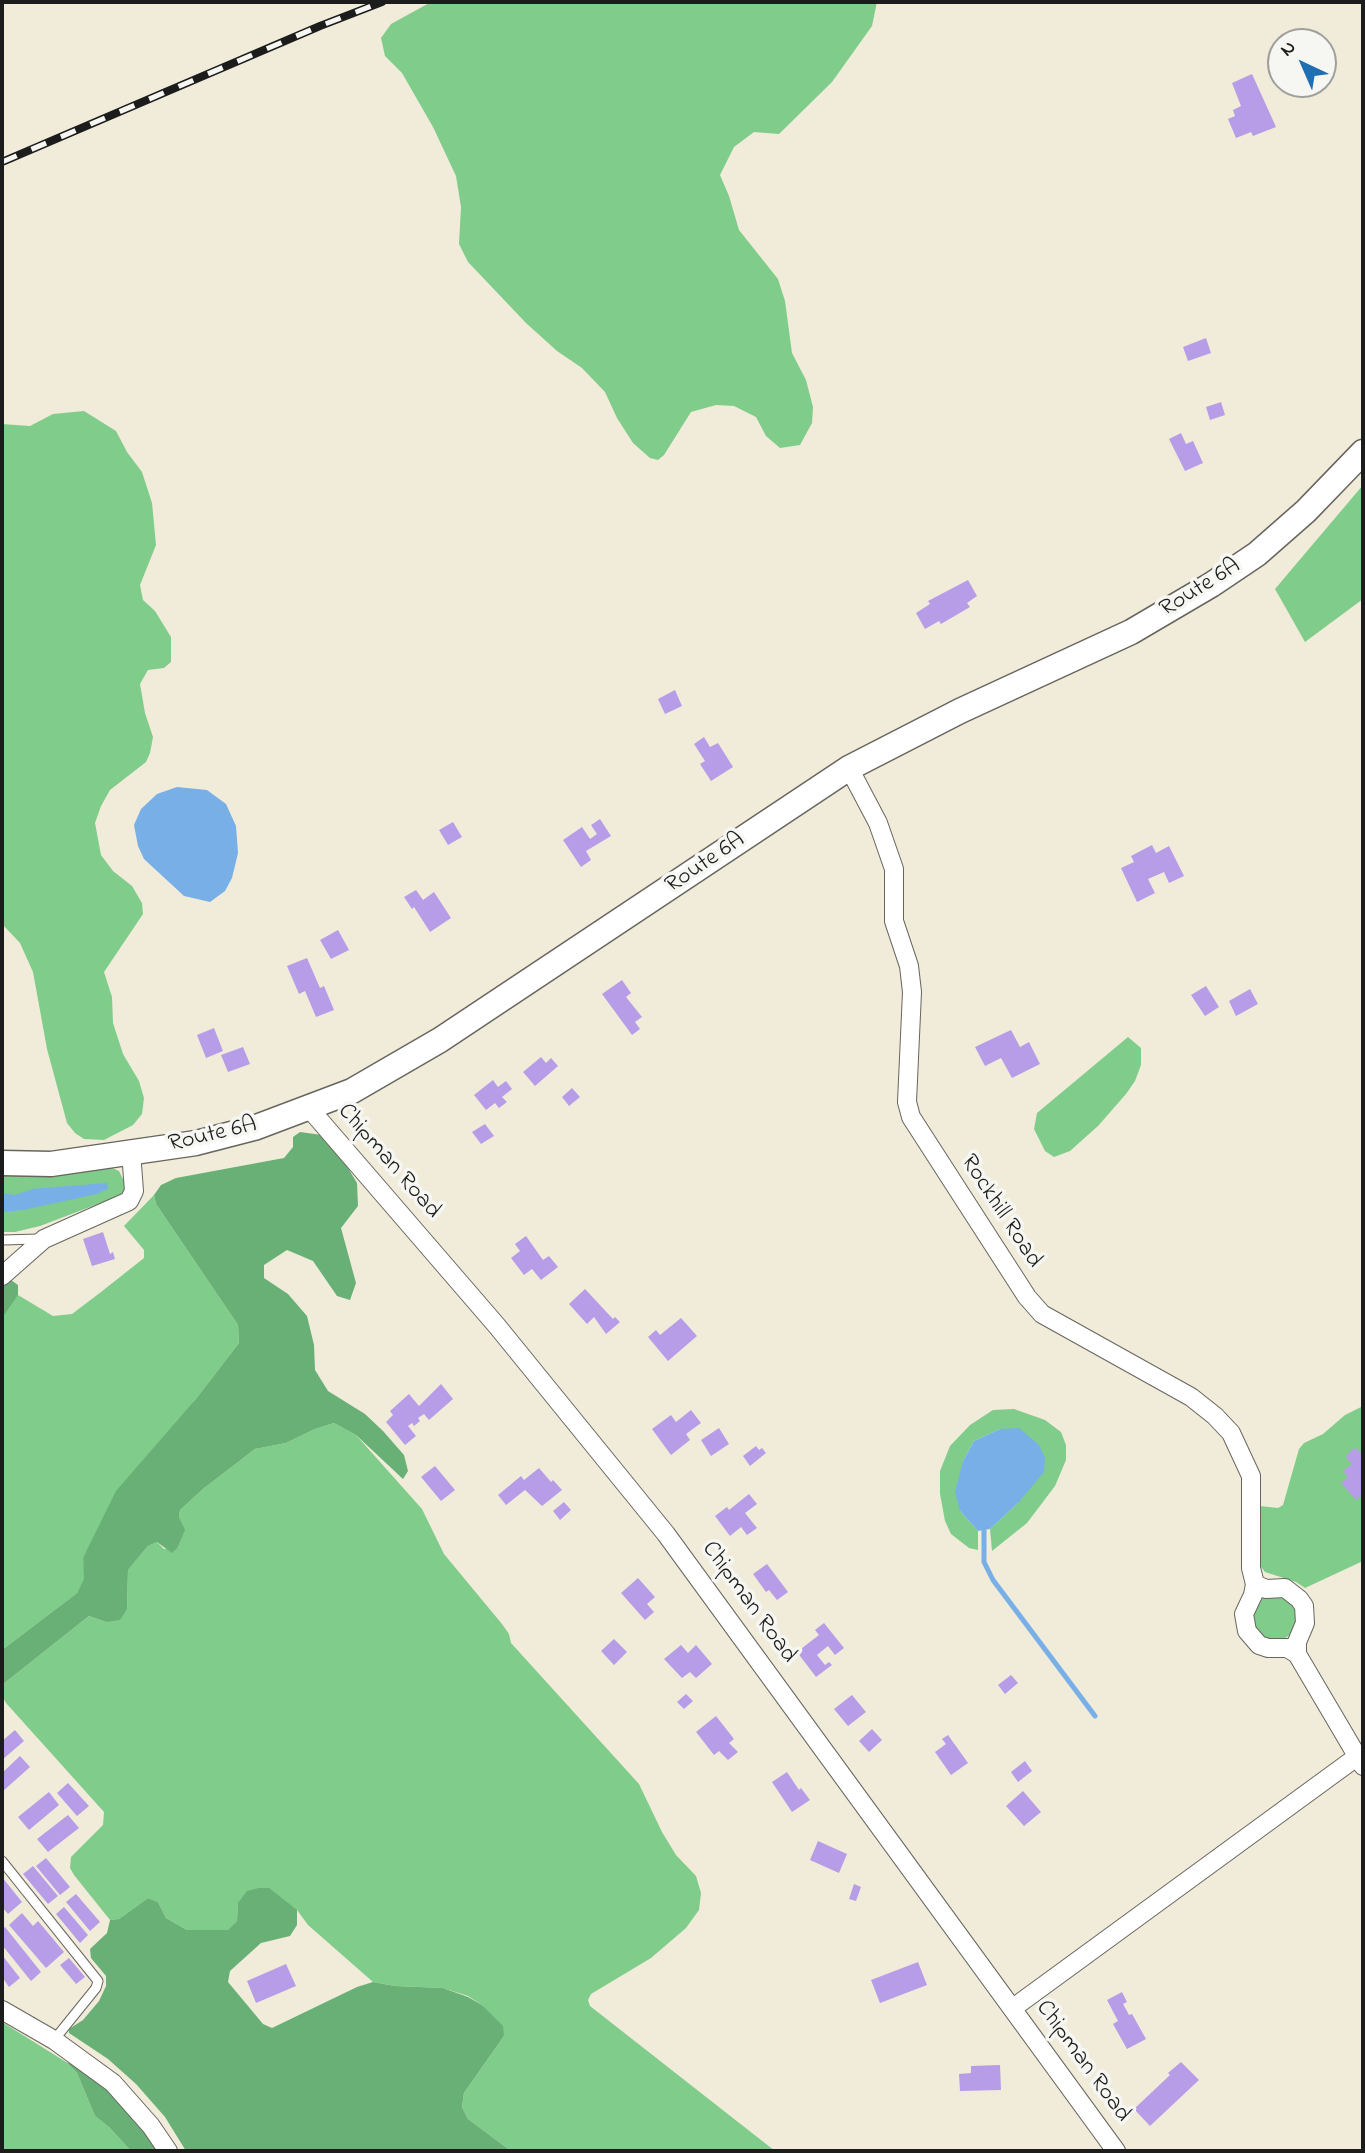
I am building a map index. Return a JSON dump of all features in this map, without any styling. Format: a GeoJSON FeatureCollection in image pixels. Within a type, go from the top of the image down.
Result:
{"type":"FeatureCollection","features":[{"type":"Feature","properties":{"kind":"main road","name":"Route 6A"},"geometry":{"type":"LineString","coordinates":[[2,1163],[51,1164],[196,1143],[254,1128],[352,1091],[440,1040],[849,768],[960,711],[1131,632],[1201,591],[1267,545],[1306,511],[1363,452]]}},
{"type":"Feature","properties":{"kind":"street","name":"Rockhill Road"},"geometry":{"type":"LineString","coordinates":[[849,768],[878,822],[894,869],[894,921],[909,966],[912,992],[907,1102],[911,1117],[1027,1297],[1042,1314],[1191,1397],[1231,1433],[1251,1476],[1251,1568],[1255,1584],[1244,1614],[1247,1631],[1259,1644],[1268,1648],[1287,1648],[1297,1654]]}},
{"type":"Feature","properties":{"kind":"street","name":"Chipman Road"},"geometry":{"type":"LineString","coordinates":[[309,1108],[497,1326],[658,1524],[1116,2151]]}},
{"type":"Feature","properties":{"kind":"street"},"geometry":{"type":"LineString","coordinates":[[2,1276],[44,1239],[129,1201],[134,1191],[131,1153]]}},
{"type":"Feature","properties":{"kind":"street"},"geometry":{"type":"LineString","coordinates":[[1013,2008],[1360,1761],[1297,1654],[1297,1642],[1306,1623],[1306,1615],[1299,1599],[1285,1588],[1266,1588],[1255,1584]]}},
{"type":"Feature","properties":{"kind":"street"},"geometry":{"type":"LineString","coordinates":[[2,2010],[54,2040],[113,2083],[151,2126],[168,2151]]}},
{"type":"Feature","properties":{"kind":"lane"},"geometry":{"type":"LineString","coordinates":[[2,1240],[44,1239]]}},
{"type":"Feature","properties":{"kind":"lane"},"geometry":{"type":"LineString","coordinates":[[2,1861],[98,1981],[96,1988],[54,2040]]}},
{"type":"Feature","properties":{"kind":"green space"},"geometry":{"type":"Polygon","coordinates":[[[431,2],[877,2],[872,26],[832,82],[779,134],[754,132],[734,147],[720,175],[739,230],[778,279],[785,301],[792,353],[806,380],[813,407],[812,423],[800,445],[780,448],[766,436],[756,417],[734,406],[716,405],[691,412],[664,455],[658,460],[650,458],[633,443],[605,392],[582,368],[557,351],[526,323],[468,262],[459,244],[461,207],[456,176],[433,127],[402,73],[385,56],[381,38],[391,24],[431,2]]]}},
{"type":"Feature","properties":{"kind":"green space"},"geometry":{"type":"Polygon","coordinates":[[[84,411],[116,431],[142,472],[152,503],[156,545],[140,585],[143,600],[155,611],[171,637],[171,662],[164,668],[148,670],[140,684],[153,737],[150,753],[146,762],[110,790],[95,823],[101,855],[113,871],[132,886],[142,903],[143,914],[104,972],[112,997],[113,1023],[123,1054],[139,1081],[144,1098],[142,1114],[133,1125],[104,1140],[84,1139],[67,1123],[47,1049],[33,972],[20,943],[2,924],[2,424],[30,426],[53,414],[84,411]]]}},
{"type":"Feature","properties":{"kind":"green space"},"geometry":{"type":"Polygon","coordinates":[[[1363,485],[1363,599],[1305,642],[1275,589],[1363,485]]]}},
{"type":"Feature","properties":{"kind":"green space"},"geometry":{"type":"Polygon","coordinates":[[[1128,1037],[1141,1048],[1141,1065],[1126,1094],[1098,1126],[1070,1151],[1054,1157],[1045,1151],[1034,1129],[1037,1113],[1128,1037]]]}},
{"type":"Feature","properties":{"kind":"green space"},"geometry":{"type":"Polygon","coordinates":[[[300,1132],[322,1135],[336,1148],[357,1183],[358,1206],[341,1228],[356,1283],[350,1300],[337,1296],[313,1261],[287,1250],[264,1265],[264,1278],[288,1294],[307,1316],[314,1345],[315,1370],[328,1391],[365,1414],[383,1431],[404,1455],[408,1471],[403,1479],[356,1435],[334,1423],[286,1443],[255,1449],[180,1510],[179,1517],[185,1530],[178,1547],[172,1553],[157,1542],[148,1546],[128,1570],[127,1609],[120,1620],[106,1622],[89,1616],[2,1685],[2,1650],[77,1593],[84,1579],[83,1558],[116,1491],[195,1400],[239,1343],[238,1325],[156,1204],[154,1195],[161,1185],[176,1178],[284,1158],[293,1147],[293,1137],[300,1132]]]}},
{"type":"Feature","properties":{"kind":"green space"},"geometry":{"type":"Polygon","coordinates":[[[112,1168],[119,1171],[124,1181],[125,1190],[119,1196],[40,1226],[2,1232],[2,1174],[112,1168]]]}},
{"type":"Feature","properties":{"kind":"green space"},"geometry":{"type":"Polygon","coordinates":[[[154,1195],[156,1204],[238,1325],[239,1343],[195,1400],[83,1558],[85,1579],[77,1593],[2,1650],[2,1313],[18,1295],[53,1316],[72,1314],[101,1292],[144,1258],[144,1250],[124,1226],[154,1195]]]}},
{"type":"Feature","properties":{"kind":"green space"},"geometry":{"type":"Polygon","coordinates":[[[11,1280],[18,1285],[18,1295],[2,1318],[2,1286],[11,1280]]]}},
{"type":"Feature","properties":{"kind":"green space"},"geometry":{"type":"Polygon","coordinates":[[[1363,1406],[1363,1561],[1305,1588],[1296,1582],[1265,1572],[1258,1563],[1260,1506],[1278,1508],[1283,1505],[1299,1449],[1304,1443],[1323,1434],[1345,1415],[1363,1406]]]}},
{"type":"Feature","properties":{"kind":"green space"},"geometry":{"type":"Polygon","coordinates":[[[1014,1409],[1045,1420],[1061,1432],[1066,1445],[1066,1460],[1055,1486],[1027,1523],[992,1551],[990,1529],[1018,1503],[1000,1429],[974,1441],[963,1461],[960,1511],[978,1531],[978,1550],[969,1548],[951,1534],[945,1521],[940,1494],[940,1471],[950,1446],[970,1425],[993,1410],[1014,1409]]]}},
{"type":"Feature","properties":{"kind":"green space"},"geometry":{"type":"Polygon","coordinates":[[[334,1423],[356,1435],[422,1509],[444,1554],[502,1624],[511,1643],[639,1784],[676,1855],[696,1876],[701,1893],[699,1910],[686,1928],[651,1958],[591,1994],[588,2000],[590,2006],[775,2151],[511,2151],[468,2119],[462,2107],[464,2093],[504,2036],[482,2005],[468,1996],[443,1988],[395,1986],[373,1982],[308,1925],[297,1910],[238,1903],[237,1921],[229,1930],[187,1930],[166,1918],[158,1902],[148,1898],[119,1919],[110,1920],[74,1875],[70,1868],[71,1857],[103,1825],[104,1812],[6,1703],[2,1696],[2,1685],[89,1616],[106,1622],[127,1609],[128,1570],[148,1546],[157,1542],[164,1549],[178,1547],[184,1531],[179,1517],[180,1510],[203,1489],[255,1449],[286,1443],[334,1423]]]}},
{"type":"Feature","properties":{"kind":"green space"},"geometry":{"type":"Polygon","coordinates":[[[1274,1595],[1290,1602],[1297,1618],[1290,1634],[1274,1641],[1258,1634],[1251,1618],[1258,1602],[1274,1595]]]}},
{"type":"Feature","properties":{"kind":"green space"},"geometry":{"type":"Polygon","coordinates":[[[269,1888],[297,1910],[297,1925],[290,1936],[261,1943],[230,1971],[228,1982],[263,2024],[272,2028],[373,1982],[395,1986],[443,1988],[468,1997],[482,2005],[503,2026],[504,2036],[464,2093],[462,2107],[468,2119],[511,2151],[186,2151],[165,2117],[136,2084],[108,2059],[69,2033],[69,2029],[83,2020],[99,2001],[106,1986],[106,1976],[91,1958],[90,1949],[107,1933],[110,1920],[119,1919],[148,1898],[158,1902],[166,1918],[187,1930],[228,1930],[237,1921],[238,1903],[247,1891],[269,1888]]]}},
{"type":"Feature","properties":{"kind":"green space"},"geometry":{"type":"Polygon","coordinates":[[[2,2022],[66,2062],[77,2073],[95,2116],[131,2151],[2,2151],[2,2022]]]}},
{"type":"Feature","properties":{"kind":"green space"},"geometry":{"type":"Polygon","coordinates":[[[66,2062],[83,2069],[109,2090],[161,2151],[131,2151],[95,2116],[77,2073],[66,2062]]]}},
{"type":"Feature","properties":{"kind":"water"},"geometry":{"type":"Polygon","coordinates":[[[177,787],[207,790],[226,804],[236,826],[238,853],[232,878],[225,891],[210,902],[184,896],[144,859],[138,846],[134,825],[141,809],[157,794],[177,787]]]}},
{"type":"Feature","properties":{"kind":"water"},"geometry":{"type":"Polygon","coordinates":[[[106,1183],[109,1188],[97,1194],[2,1212],[2,1193],[15,1195],[33,1189],[106,1183]]]}},
{"type":"Feature","properties":{"kind":"water"},"geometry":{"type":"Polygon","coordinates":[[[1019,1428],[1039,1445],[1045,1458],[1044,1472],[1018,1503],[990,1529],[978,1531],[960,1511],[955,1492],[963,1461],[974,1441],[1000,1429],[1019,1428]]]}},
{"type":"Feature","properties":{"kind":"building"},"geometry":{"type":"Polygon","coordinates":[[[1252,74],[1276,127],[1253,136],[1251,132],[1236,138],[1228,119],[1235,116],[1233,110],[1241,106],[1232,83],[1252,74]]]}},
{"type":"Feature","properties":{"kind":"building"},"geometry":{"type":"Polygon","coordinates":[[[1206,338],[1211,353],[1188,361],[1183,347],[1206,338]]]}},
{"type":"Feature","properties":{"kind":"building"},"geometry":{"type":"Polygon","coordinates":[[[1221,402],[1225,415],[1210,420],[1206,407],[1221,402]]]}},
{"type":"Feature","properties":{"kind":"building"},"geometry":{"type":"Polygon","coordinates":[[[1181,433],[1186,444],[1193,441],[1203,463],[1185,471],[1169,439],[1181,433]]]}},
{"type":"Feature","properties":{"kind":"building"},"geometry":{"type":"Polygon","coordinates":[[[968,580],[977,596],[967,603],[970,607],[941,624],[939,621],[925,629],[916,613],[930,604],[928,601],[968,580]]]}},
{"type":"Feature","properties":{"kind":"building"},"geometry":{"type":"Polygon","coordinates":[[[675,690],[682,706],[665,714],[658,699],[675,690]]]}},
{"type":"Feature","properties":{"kind":"building"},"geometry":{"type":"Polygon","coordinates":[[[704,737],[710,747],[718,743],[733,767],[711,781],[700,764],[705,761],[694,744],[704,737]]]}},
{"type":"Feature","properties":{"kind":"building"},"geometry":{"type":"Polygon","coordinates":[[[600,819],[611,836],[586,851],[591,860],[581,867],[563,840],[582,827],[590,839],[597,834],[591,825],[600,819]]]}},
{"type":"Feature","properties":{"kind":"building"},"geometry":{"type":"Polygon","coordinates":[[[453,822],[462,837],[448,845],[439,830],[453,822]]]}},
{"type":"Feature","properties":{"kind":"building"},"geometry":{"type":"Polygon","coordinates":[[[1152,845],[1156,853],[1169,846],[1184,876],[1169,883],[1164,872],[1148,879],[1155,893],[1137,902],[1121,868],[1134,862],[1131,856],[1152,845]]]}},
{"type":"Feature","properties":{"kind":"building"},"geometry":{"type":"Polygon","coordinates":[[[416,890],[423,900],[434,892],[451,918],[430,932],[404,897],[416,890]]]}},
{"type":"Feature","properties":{"kind":"building"},"geometry":{"type":"Polygon","coordinates":[[[338,930],[349,950],[331,959],[320,940],[338,930]]]}},
{"type":"Feature","properties":{"kind":"building"},"geometry":{"type":"Polygon","coordinates":[[[307,958],[320,988],[324,986],[334,1010],[316,1017],[305,991],[299,994],[287,966],[307,958]]]}},
{"type":"Feature","properties":{"kind":"building"},"geometry":{"type":"Polygon","coordinates":[[[622,980],[631,993],[626,997],[642,1017],[635,1022],[640,1029],[632,1035],[602,994],[622,980]]]}},
{"type":"Feature","properties":{"kind":"building"},"geometry":{"type":"Polygon","coordinates":[[[1206,986],[1219,1007],[1205,1016],[1191,995],[1206,986]]]}},
{"type":"Feature","properties":{"kind":"building"},"geometry":{"type":"Polygon","coordinates":[[[1250,989],[1258,1004],[1236,1016],[1229,1001],[1250,989]]]}},
{"type":"Feature","properties":{"kind":"building"},"geometry":{"type":"Polygon","coordinates":[[[214,1028],[223,1051],[206,1058],[197,1035],[214,1028]]]}},
{"type":"Feature","properties":{"kind":"building"},"geometry":{"type":"Polygon","coordinates":[[[1011,1030],[1020,1047],[1029,1042],[1040,1064],[1012,1078],[1001,1058],[985,1066],[975,1047],[1011,1030]]]}},
{"type":"Feature","properties":{"kind":"building"},"geometry":{"type":"Polygon","coordinates":[[[243,1047],[250,1064],[228,1072],[221,1055],[243,1047]]]}},
{"type":"Feature","properties":{"kind":"building"},"geometry":{"type":"Polygon","coordinates":[[[541,1057],[546,1063],[551,1058],[558,1066],[535,1086],[523,1072],[541,1057]]]}},
{"type":"Feature","properties":{"kind":"building"},"geometry":{"type":"Polygon","coordinates":[[[493,1080],[498,1087],[506,1081],[512,1089],[502,1097],[507,1102],[499,1108],[495,1103],[486,1110],[474,1095],[493,1080]]]}},
{"type":"Feature","properties":{"kind":"building"},"geometry":{"type":"Polygon","coordinates":[[[572,1088],[580,1097],[569,1106],[562,1097],[572,1088]]]}},
{"type":"Feature","properties":{"kind":"building"},"geometry":{"type":"Polygon","coordinates":[[[485,1124],[494,1136],[481,1144],[472,1132],[485,1124]]]}},
{"type":"Feature","properties":{"kind":"building"},"geometry":{"type":"Polygon","coordinates":[[[103,1232],[110,1254],[113,1252],[115,1259],[92,1266],[83,1239],[103,1232]]]}},
{"type":"Feature","properties":{"kind":"building"},"geometry":{"type":"Polygon","coordinates":[[[526,1236],[543,1260],[549,1256],[558,1267],[541,1280],[532,1269],[524,1275],[511,1258],[520,1251],[515,1244],[526,1236]]]}},
{"type":"Feature","properties":{"kind":"building"},"geometry":{"type":"Polygon","coordinates":[[[585,1289],[613,1319],[615,1317],[620,1322],[606,1334],[594,1317],[587,1324],[569,1304],[585,1289]]]}},
{"type":"Feature","properties":{"kind":"building"},"geometry":{"type":"Polygon","coordinates":[[[681,1318],[697,1336],[668,1361],[648,1337],[656,1330],[660,1335],[681,1318]]]}},
{"type":"Feature","properties":{"kind":"building"},"geometry":{"type":"Polygon","coordinates":[[[441,1384],[453,1399],[429,1420],[424,1414],[414,1426],[412,1423],[408,1426],[416,1436],[405,1445],[386,1422],[393,1415],[390,1411],[409,1394],[419,1406],[441,1384]]]}},
{"type":"Feature","properties":{"kind":"building"},"geometry":{"type":"Polygon","coordinates":[[[691,1410],[701,1423],[686,1434],[690,1440],[671,1455],[652,1429],[671,1415],[676,1422],[691,1410]]]}},
{"type":"Feature","properties":{"kind":"building"},"geometry":{"type":"Polygon","coordinates":[[[719,1428],[729,1444],[711,1456],[701,1440],[719,1428]]]}},
{"type":"Feature","properties":{"kind":"building"},"geometry":{"type":"Polygon","coordinates":[[[756,1446],[766,1453],[750,1466],[743,1456],[756,1446]]]}},
{"type":"Feature","properties":{"kind":"building"},"geometry":{"type":"Polygon","coordinates":[[[1356,1448],[1363,1456],[1363,1500],[1360,1496],[1356,1500],[1341,1483],[1348,1477],[1343,1471],[1352,1464],[1346,1457],[1356,1448]]]}},
{"type":"Feature","properties":{"kind":"building"},"geometry":{"type":"Polygon","coordinates":[[[435,1466],[455,1490],[441,1501],[421,1477],[435,1466]]]}},
{"type":"Feature","properties":{"kind":"building"},"geometry":{"type":"Polygon","coordinates":[[[539,1468],[562,1490],[542,1506],[525,1490],[506,1505],[498,1495],[521,1476],[524,1480],[539,1468]]]}},
{"type":"Feature","properties":{"kind":"building"},"geometry":{"type":"Polygon","coordinates":[[[749,1494],[757,1504],[745,1513],[757,1528],[747,1535],[741,1527],[730,1536],[715,1516],[727,1507],[729,1510],[749,1494]]]}},
{"type":"Feature","properties":{"kind":"building"},"geometry":{"type":"Polygon","coordinates":[[[564,1502],[571,1510],[560,1520],[553,1511],[564,1502]]]}},
{"type":"Feature","properties":{"kind":"building"},"geometry":{"type":"Polygon","coordinates":[[[767,1564],[788,1592],[777,1600],[769,1590],[766,1592],[753,1574],[767,1564]]]}},
{"type":"Feature","properties":{"kind":"building"},"geometry":{"type":"Polygon","coordinates":[[[638,1578],[655,1597],[647,1604],[654,1612],[645,1620],[621,1593],[638,1578]]]}},
{"type":"Feature","properties":{"kind":"building"},"geometry":{"type":"Polygon","coordinates":[[[824,1623],[844,1648],[835,1655],[828,1646],[817,1655],[825,1665],[829,1662],[832,1665],[816,1677],[797,1652],[819,1635],[815,1630],[824,1623]]]}},
{"type":"Feature","properties":{"kind":"building"},"geometry":{"type":"Polygon","coordinates":[[[614,1639],[627,1652],[614,1665],[601,1651],[614,1639]]]}},
{"type":"Feature","properties":{"kind":"building"},"geometry":{"type":"Polygon","coordinates":[[[681,1645],[688,1653],[696,1645],[712,1664],[696,1678],[690,1672],[682,1678],[664,1659],[681,1645]]]}},
{"type":"Feature","properties":{"kind":"building"},"geometry":{"type":"Polygon","coordinates":[[[1011,1675],[1018,1683],[1005,1694],[998,1685],[1011,1675]]]}},
{"type":"Feature","properties":{"kind":"building"},"geometry":{"type":"Polygon","coordinates":[[[686,1694],[693,1701],[684,1709],[677,1702],[686,1694]]]}},
{"type":"Feature","properties":{"kind":"building"},"geometry":{"type":"Polygon","coordinates":[[[852,1695],[866,1712],[848,1726],[834,1709],[852,1695]]]}},
{"type":"Feature","properties":{"kind":"building"},"geometry":{"type":"Polygon","coordinates":[[[716,1716],[734,1739],[729,1743],[738,1752],[728,1760],[719,1751],[714,1755],[696,1732],[716,1716]]]}},
{"type":"Feature","properties":{"kind":"building"},"geometry":{"type":"Polygon","coordinates":[[[872,1729],[882,1740],[869,1752],[859,1741],[872,1729]]]}},
{"type":"Feature","properties":{"kind":"building"},"geometry":{"type":"Polygon","coordinates":[[[15,1730],[24,1741],[2,1760],[2,1741],[15,1730]]]}},
{"type":"Feature","properties":{"kind":"building"},"geometry":{"type":"Polygon","coordinates":[[[948,1735],[968,1763],[951,1775],[935,1752],[946,1744],[942,1739],[948,1735]]]}},
{"type":"Feature","properties":{"kind":"building"},"geometry":{"type":"Polygon","coordinates":[[[20,1756],[30,1767],[2,1792],[2,1773],[20,1756]]]}},
{"type":"Feature","properties":{"kind":"building"},"geometry":{"type":"Polygon","coordinates":[[[1025,1761],[1032,1771],[1018,1782],[1011,1772],[1025,1761]]]}},
{"type":"Feature","properties":{"kind":"building"},"geometry":{"type":"Polygon","coordinates":[[[787,1772],[799,1790],[801,1788],[810,1800],[792,1812],[772,1782],[787,1772]]]}},
{"type":"Feature","properties":{"kind":"building"},"geometry":{"type":"Polygon","coordinates":[[[68,1783],[89,1806],[77,1816],[57,1793],[68,1783]]]}},
{"type":"Feature","properties":{"kind":"building"},"geometry":{"type":"Polygon","coordinates":[[[1023,1791],[1041,1812],[1024,1826],[1006,1806],[1023,1791]]]}},
{"type":"Feature","properties":{"kind":"building"},"geometry":{"type":"Polygon","coordinates":[[[49,1792],[59,1805],[29,1830],[18,1817],[49,1792]]]}},
{"type":"Feature","properties":{"kind":"building"},"geometry":{"type":"Polygon","coordinates":[[[68,1815],[79,1828],[48,1852],[37,1839],[68,1815]]]}},
{"type":"Feature","properties":{"kind":"building"},"geometry":{"type":"Polygon","coordinates":[[[818,1841],[847,1854],[839,1873],[810,1860],[818,1841]]]}},
{"type":"Feature","properties":{"kind":"building"},"geometry":{"type":"Polygon","coordinates":[[[46,1858],[70,1887],[60,1895],[36,1866],[46,1858]]]}},
{"type":"Feature","properties":{"kind":"building"},"geometry":{"type":"Polygon","coordinates":[[[33,1866],[58,1896],[48,1904],[23,1874],[33,1866]]]}},
{"type":"Feature","properties":{"kind":"building"},"geometry":{"type":"Polygon","coordinates":[[[2,1877],[22,1902],[8,1914],[2,1907],[2,1877]]]}},
{"type":"Feature","properties":{"kind":"building"},"geometry":{"type":"Polygon","coordinates":[[[854,1884],[861,1887],[856,1901],[849,1899],[854,1884]]]}},
{"type":"Feature","properties":{"kind":"building"},"geometry":{"type":"Polygon","coordinates":[[[76,1894],[100,1922],[90,1931],[66,1902],[76,1894]]]}},
{"type":"Feature","properties":{"kind":"building"},"geometry":{"type":"Polygon","coordinates":[[[64,1907],[88,1935],[80,1943],[56,1914],[64,1907]]]}},
{"type":"Feature","properties":{"kind":"building"},"geometry":{"type":"Polygon","coordinates":[[[22,1913],[33,1926],[38,1921],[64,1952],[46,1968],[9,1925],[22,1913]]]}},
{"type":"Feature","properties":{"kind":"building"},"geometry":{"type":"Polygon","coordinates":[[[5,1927],[41,1972],[31,1981],[2,1945],[2,1930],[5,1927]]]}},
{"type":"Feature","properties":{"kind":"building"},"geometry":{"type":"Polygon","coordinates":[[[2,1955],[20,1978],[9,1987],[2,1977],[2,1955]]]}},
{"type":"Feature","properties":{"kind":"building"},"geometry":{"type":"Polygon","coordinates":[[[69,1958],[85,1977],[76,1984],[60,1965],[69,1958]]]}},
{"type":"Feature","properties":{"kind":"building"},"geometry":{"type":"Polygon","coordinates":[[[918,1962],[927,1985],[880,2003],[871,1980],[918,1962]]]}},
{"type":"Feature","properties":{"kind":"building"},"geometry":{"type":"Polygon","coordinates":[[[286,1964],[296,1986],[256,2003],[247,1981],[286,1964]]]}},
{"type":"Feature","properties":{"kind":"building"},"geometry":{"type":"Polygon","coordinates":[[[1122,1992],[1127,2002],[1123,2004],[1146,2039],[1127,2049],[1113,2024],[1118,2021],[1107,2000],[1122,1992]]]}},
{"type":"Feature","properties":{"kind":"building"},"geometry":{"type":"Polygon","coordinates":[[[1181,2062],[1199,2080],[1150,2126],[1134,2109],[1181,2062]]]}},
{"type":"Feature","properties":{"kind":"building"},"geometry":{"type":"Polygon","coordinates":[[[1000,2065],[1001,2090],[960,2091],[959,2074],[971,2073],[971,2066],[1000,2065]]]}},
{"type":"Feature","properties":{"kind":"waterway"},"geometry":{"type":"LineString","coordinates":[[984,1530],[984,1562],[993,1580],[1095,1716]]}},
{"type":"Feature","properties":{"kind":"railway"},"geometry":{"type":"LineString","coordinates":[[2,162],[382,2]]}}]}
